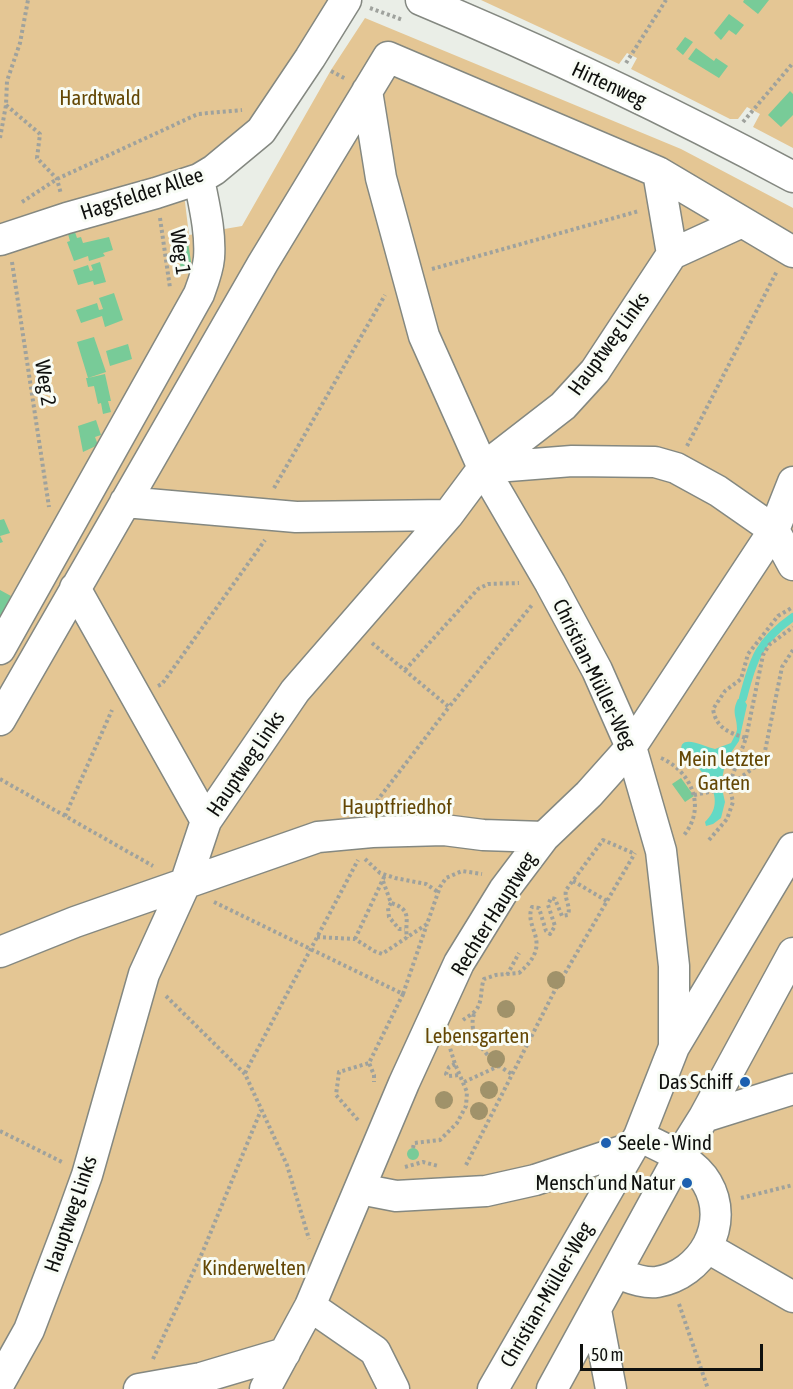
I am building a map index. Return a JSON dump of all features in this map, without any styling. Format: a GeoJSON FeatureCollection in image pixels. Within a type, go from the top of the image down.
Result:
{"type":"FeatureCollection","features":[{"type":"Feature","properties":{"kind":"street","name":"Hagsfelder Allee"},"geometry":{"type":"LineString","coordinates":[[5,245],[199,179],[214,170],[261,131],[346,0]]}},
{"type":"Feature","properties":{"kind":"street","name":"Hirtenweg"},"geometry":{"type":"LineString","coordinates":[[421,0],[489,28],[727,141],[793,177]]}},
{"type":"Feature","properties":{"kind":"street"},"geometry":{"type":"LineString","coordinates":[[0,720],[263,263],[388,57],[658,172],[790,250]]}},
{"type":"Feature","properties":{"kind":"street","name":"Christian-Müller-Weg"},"geometry":{"type":"LineString","coordinates":[[368,91],[381,178],[424,336],[483,468],[550,583],[597,670],[632,752],[674,966],[674,1047],[635,1142],[493,1389]]}},
{"type":"Feature","properties":{"kind":"street"},"geometry":{"type":"LineString","coordinates":[[658,172],[672,254],[742,222]]}},
{"type":"Feature","properties":{"kind":"street"},"geometry":{"type":"LineString","coordinates":[[0,649],[199,294],[209,261],[208,232],[199,179]]}},
{"type":"Feature","properties":{"kind":"street","name":"Hauptweg Links"},"geometry":{"type":"LineString","coordinates":[[0,1382],[29,1330],[87,1175],[144,974],[196,881],[206,821],[295,691],[448,515],[483,468],[563,406],[595,371],[672,254]]}},
{"type":"Feature","properties":{"kind":"street"},"geometry":{"type":"LineString","coordinates":[[483,468],[572,461],[654,462],[676,468],[718,491],[774,530],[793,565]]}},
{"type":"Feature","properties":{"kind":"street","name":"Rechter Hauptweg"},"geometry":{"type":"LineString","coordinates":[[265,1389],[315,1293],[360,1189],[371,1126],[459,963],[504,890],[544,837],[632,752],[774,530],[793,482]]}},
{"type":"Feature","properties":{"kind":"street"},"geometry":{"type":"LineString","coordinates":[[125,502],[296,518],[448,515]]}},
{"type":"Feature","properties":{"kind":"street"},"geometry":{"type":"LineString","coordinates":[[75,588],[206,821]]}},
{"type":"Feature","properties":{"kind":"street"},"geometry":{"type":"LineString","coordinates":[[0,952],[75,922],[318,837],[361,833],[444,831],[544,837]]}},
{"type":"Feature","properties":{"kind":"street"},"geometry":{"type":"LineString","coordinates":[[674,1047],[793,848]]}},
{"type":"Feature","properties":{"kind":"street"},"geometry":{"type":"LineString","coordinates":[[552,1389],[793,952]]}},
{"type":"Feature","properties":{"kind":"street"},"geometry":{"type":"LineString","coordinates":[[704,1117],[793,1089]]}},
{"type":"Feature","properties":{"kind":"street"},"geometry":{"type":"LineString","coordinates":[[360,1189],[396,1196],[486,1191],[535,1180],[635,1142],[679,1156],[700,1174],[712,1193],[713,1237],[708,1248],[690,1268],[656,1282],[634,1279],[616,1273]]}},
{"type":"Feature","properties":{"kind":"street"},"geometry":{"type":"LineString","coordinates":[[708,1248],[793,1297]]}},
{"type":"Feature","properties":{"kind":"street"},"geometry":{"type":"LineString","coordinates":[[315,1293],[375,1351],[394,1389]]}},
{"type":"Feature","properties":{"kind":"street"},"geometry":{"type":"LineString","coordinates":[[596,1310],[610,1389]]}},
{"type":"Feature","properties":{"kind":"street"},"geometry":{"type":"LineString","coordinates":[[139,1389],[201,1378],[285,1353]]}},
{"type":"Feature","properties":{"kind":"path"},"geometry":{"type":"LineString","coordinates":[[0,138],[6,105],[7,81],[20,43],[28,0]]}},
{"type":"Feature","properties":{"kind":"path"},"geometry":{"type":"LineString","coordinates":[[632,55],[666,0]]}},
{"type":"Feature","properties":{"kind":"path"},"geometry":{"type":"LineString","coordinates":[[752,110],[793,63]]}},
{"type":"Feature","properties":{"kind":"path"},"geometry":{"type":"LineString","coordinates":[[20,204],[57,179],[198,114],[279,104]]}},
{"type":"Feature","properties":{"kind":"path"},"geometry":{"type":"LineString","coordinates":[[6,105],[40,134],[37,158],[57,179]]}},
{"type":"Feature","properties":{"kind":"path"},"geometry":{"type":"LineString","coordinates":[[65,816],[113,708],[162,684],[265,543],[275,484],[406,268],[663,205]]}},
{"type":"Feature","properties":{"kind":"path","name":"Weg 1"},"geometry":{"type":"LineString","coordinates":[[160,214],[171,294]]}},
{"type":"Feature","properties":{"kind":"path","name":"Weg 2"},"geometry":{"type":"LineString","coordinates":[[5,245],[49,508]]}},
{"type":"Feature","properties":{"kind":"path"},"geometry":{"type":"LineString","coordinates":[[676,468],[790,250]]}},
{"type":"Feature","properties":{"kind":"path"},"geometry":{"type":"LineString","coordinates":[[405,670],[478,589],[488,584],[550,583]]}},
{"type":"Feature","properties":{"kind":"path"},"geometry":{"type":"LineString","coordinates":[[361,833],[376,800],[550,583]]}},
{"type":"Feature","properties":{"kind":"path"},"geometry":{"type":"LineString","coordinates":[[744,737],[724,728],[715,719],[713,709],[725,691],[741,679],[748,654],[778,616],[793,607]]}},
{"type":"Feature","properties":{"kind":"path"},"geometry":{"type":"LineString","coordinates":[[350,625],[449,707]]}},
{"type":"Feature","properties":{"kind":"path"},"geometry":{"type":"LineString","coordinates":[[709,840],[727,819],[733,802],[727,787],[744,737],[764,655],[769,645],[793,627]]}},
{"type":"Feature","properties":{"kind":"path"},"geometry":{"type":"LineString","coordinates":[[694,795],[727,787],[763,761],[782,667],[793,650]]}},
{"type":"Feature","properties":{"kind":"path"},"geometry":{"type":"LineString","coordinates":[[512,1074],[499,1066],[479,1043],[472,1025],[473,1016],[481,997],[481,986],[484,979],[496,975],[519,973],[536,952],[537,937],[531,909],[536,906],[539,908],[546,932],[550,934],[555,926],[548,905],[549,901],[551,898],[555,899],[562,916],[568,915],[569,905],[566,893],[603,840],[651,847],[677,843],[688,829],[695,813],[694,795],[690,782],[682,771],[672,763],[660,758],[632,752]]}},
{"type":"Feature","properties":{"kind":"path"},"geometry":{"type":"LineString","coordinates":[[0,779],[65,816],[196,881],[210,899],[403,994]]}},
{"type":"Feature","properties":{"kind":"path"},"geometry":{"type":"LineString","coordinates":[[460,1193],[459,1188],[464,1169],[554,992],[607,901],[651,847]]}},
{"type":"Feature","properties":{"kind":"path"},"geometry":{"type":"LineString","coordinates":[[245,1074],[360,855],[380,873],[426,884],[438,892]]}},
{"type":"Feature","properties":{"kind":"path"},"geometry":{"type":"LineString","coordinates":[[371,1126],[336,1095],[339,1072],[369,1063],[403,994],[438,892],[446,878],[462,871],[482,874],[504,890]]}},
{"type":"Feature","properties":{"kind":"path"},"geometry":{"type":"LineString","coordinates":[[356,939],[385,875]]}},
{"type":"Feature","properties":{"kind":"path"},"geometry":{"type":"LineString","coordinates":[[383,880],[391,903],[388,908],[389,917],[399,929],[405,929]]}},
{"type":"Feature","properties":{"kind":"path"},"geometry":{"type":"LineString","coordinates":[[573,880],[607,901]]}},
{"type":"Feature","properties":{"kind":"path"},"geometry":{"type":"LineString","coordinates":[[391,903],[399,906],[405,912],[408,920],[405,929],[407,938]]}},
{"type":"Feature","properties":{"kind":"path"},"geometry":{"type":"LineString","coordinates":[[317,937],[356,939],[382,954],[427,924]]}},
{"type":"Feature","properties":{"kind":"path"},"geometry":{"type":"LineString","coordinates":[[507,975],[519,953]]}},
{"type":"Feature","properties":{"kind":"path"},"geometry":{"type":"LineString","coordinates":[[144,974],[245,1074],[287,1165],[315,1293]]}},
{"type":"Feature","properties":{"kind":"path"},"geometry":{"type":"LineString","coordinates":[[463,1021],[476,1010]]}},
{"type":"Feature","properties":{"kind":"path"},"geometry":{"type":"LineString","coordinates":[[413,1148],[414,1143],[440,1140],[457,1123],[466,1106],[467,1092],[451,1051],[451,1040]]}},
{"type":"Feature","properties":{"kind":"path"},"geometry":{"type":"LineString","coordinates":[[369,1063],[374,1075],[375,1089]]}},
{"type":"Feature","properties":{"kind":"path"},"geometry":{"type":"LineString","coordinates":[[455,1064],[449,1067],[446,1074],[459,1075]]}},
{"type":"Feature","properties":{"kind":"path"},"geometry":{"type":"LineString","coordinates":[[464,1082],[499,1066]]}},
{"type":"Feature","properties":{"kind":"path"},"geometry":{"type":"LineString","coordinates":[[139,1389],[203,1251],[261,1109]]}},
{"type":"Feature","properties":{"kind":"path"},"geometry":{"type":"LineString","coordinates":[[364,1110],[371,1126]]}},
{"type":"Feature","properties":{"kind":"path"},"geometry":{"type":"LineString","coordinates":[[0,1131],[87,1175]]}},
{"type":"Feature","properties":{"kind":"path"},"geometry":{"type":"LineString","coordinates":[[714,1205],[793,1185]]}},
{"type":"Feature","properties":{"kind":"path"},"geometry":{"type":"LineString","coordinates":[[670,1277],[708,1389]]}},
{"type":"Feature","properties":{"kind":"green space","name":"Hardtwald"},"geometry":{"type":"Polygon","coordinates":[[[0,0],[329,0],[253,120],[201,167],[0,232],[0,0]]]}},
{"type":"Feature","properties":{"kind":"green space"},"geometry":{"type":"Polygon","coordinates":[[[481,0],[793,0],[793,148],[753,127],[760,114],[747,107],[738,119],[730,119],[631,69],[637,58],[627,53],[619,64],[481,0]]]}},
{"type":"Feature","properties":{"kind":"green space","name":"Hauptfriedhof"},"geometry":{"type":"Polygon","coordinates":[[[365,18],[681,149],[793,208],[793,1389],[0,1389],[0,251],[184,194],[189,235],[242,226],[331,70],[365,18]]]}},
{"type":"Feature","properties":{"kind":"water"},"geometry":{"type":"Polygon","coordinates":[[[743,698],[747,705],[739,741],[726,760],[721,784],[725,802],[721,818],[706,826],[705,822],[715,804],[714,794],[698,767],[682,754],[681,747],[683,743],[692,742],[715,749],[731,743],[737,731],[736,704],[738,699],[743,698]]]}},
{"type":"Feature","properties":{"kind":"building"},"geometry":{"type":"Polygon","coordinates":[[[744,0],[769,0],[758,14],[743,2],[744,0]]]}},
{"type":"Feature","properties":{"kind":"building"},"geometry":{"type":"Polygon","coordinates":[[[729,14],[744,25],[736,35],[729,30],[721,40],[714,33],[729,14]]]}},
{"type":"Feature","properties":{"kind":"building"},"geometry":{"type":"Polygon","coordinates":[[[685,37],[693,42],[683,55],[676,49],[685,37]]]}},
{"type":"Feature","properties":{"kind":"building"},"geometry":{"type":"Polygon","coordinates":[[[696,48],[714,61],[716,58],[728,66],[719,78],[688,59],[696,48]]]}},
{"type":"Feature","properties":{"kind":"building"},"geometry":{"type":"Polygon","coordinates":[[[790,91],[793,94],[793,115],[781,127],[768,115],[790,91]]]}},
{"type":"Feature","properties":{"kind":"building"},"geometry":{"type":"Polygon","coordinates":[[[75,232],[77,238],[81,237],[83,243],[109,237],[113,250],[103,253],[105,256],[89,261],[88,256],[74,261],[67,242],[70,241],[68,234],[75,232]]]}},
{"type":"Feature","properties":{"kind":"building"},"geometry":{"type":"Polygon","coordinates":[[[188,242],[192,268],[181,270],[177,244],[188,242]]]}},
{"type":"Feature","properties":{"kind":"building"},"geometry":{"type":"Polygon","coordinates":[[[100,262],[106,282],[94,285],[93,281],[78,285],[73,270],[88,265],[90,271],[93,270],[91,265],[100,262]]]}},
{"type":"Feature","properties":{"kind":"building"},"geometry":{"type":"Polygon","coordinates":[[[114,293],[123,320],[105,327],[102,316],[81,323],[76,310],[97,303],[99,310],[103,309],[99,298],[114,293]]]}},
{"type":"Feature","properties":{"kind":"building"},"geometry":{"type":"Polygon","coordinates":[[[94,337],[106,372],[88,378],[77,342],[94,337]]]}},
{"type":"Feature","properties":{"kind":"building"},"geometry":{"type":"Polygon","coordinates":[[[128,344],[132,359],[110,366],[106,351],[128,344]]]}},
{"type":"Feature","properties":{"kind":"building"},"geometry":{"type":"Polygon","coordinates":[[[105,374],[111,412],[103,414],[94,386],[88,387],[86,378],[105,374]]]}},
{"type":"Feature","properties":{"kind":"building"},"geometry":{"type":"Polygon","coordinates":[[[96,420],[101,435],[95,437],[98,445],[83,452],[78,426],[96,420]]]}},
{"type":"Feature","properties":{"kind":"building"},"geometry":{"type":"Polygon","coordinates":[[[4,519],[10,533],[0,536],[0,520],[4,519]]]}},
{"type":"Feature","properties":{"kind":"building"},"geometry":{"type":"Polygon","coordinates":[[[0,590],[11,596],[0,618],[0,590]]]}},
{"type":"Feature","properties":{"kind":"building"},"geometry":{"type":"Polygon","coordinates":[[[681,778],[694,796],[685,802],[672,784],[681,778]]]}},
{"type":"Feature","properties":{"kind":"building"},"geometry":{"type":"Polygon","coordinates":[[[413,1148],[419,1154],[413,1160],[407,1154],[413,1148]]]}},
{"type":"Feature","properties":{"kind":"waterway"},"geometry":{"type":"LineString","coordinates":[[743,698],[750,672],[759,652],[772,634],[793,617]]}},
{"type":"Feature","properties":{"kind":"place","name":"Das Schiff"},"geometry":{"type":"Point","coordinates":[745,1082]}},
{"type":"Feature","properties":{"kind":"place","name":"Seele - Wind"},"geometry":{"type":"Point","coordinates":[606,1143]}},
{"type":"Feature","properties":{"kind":"place","name":"Mensch und Natur"},"geometry":{"type":"Point","coordinates":[687,1183]}},
{"type":"Feature","properties":{"kind":"park label","name":"Mein letzter Garten"},"geometry":{"type":"Point","coordinates":[724,771]}},
{"type":"Feature","properties":{"kind":"park label","name":"Lebensgarten"},"geometry":{"type":"Point","coordinates":[477,1036]}},
{"type":"Feature","properties":{"kind":"park label","name":"Kinderwelten"},"geometry":{"type":"Point","coordinates":[254,1268]}}]}
